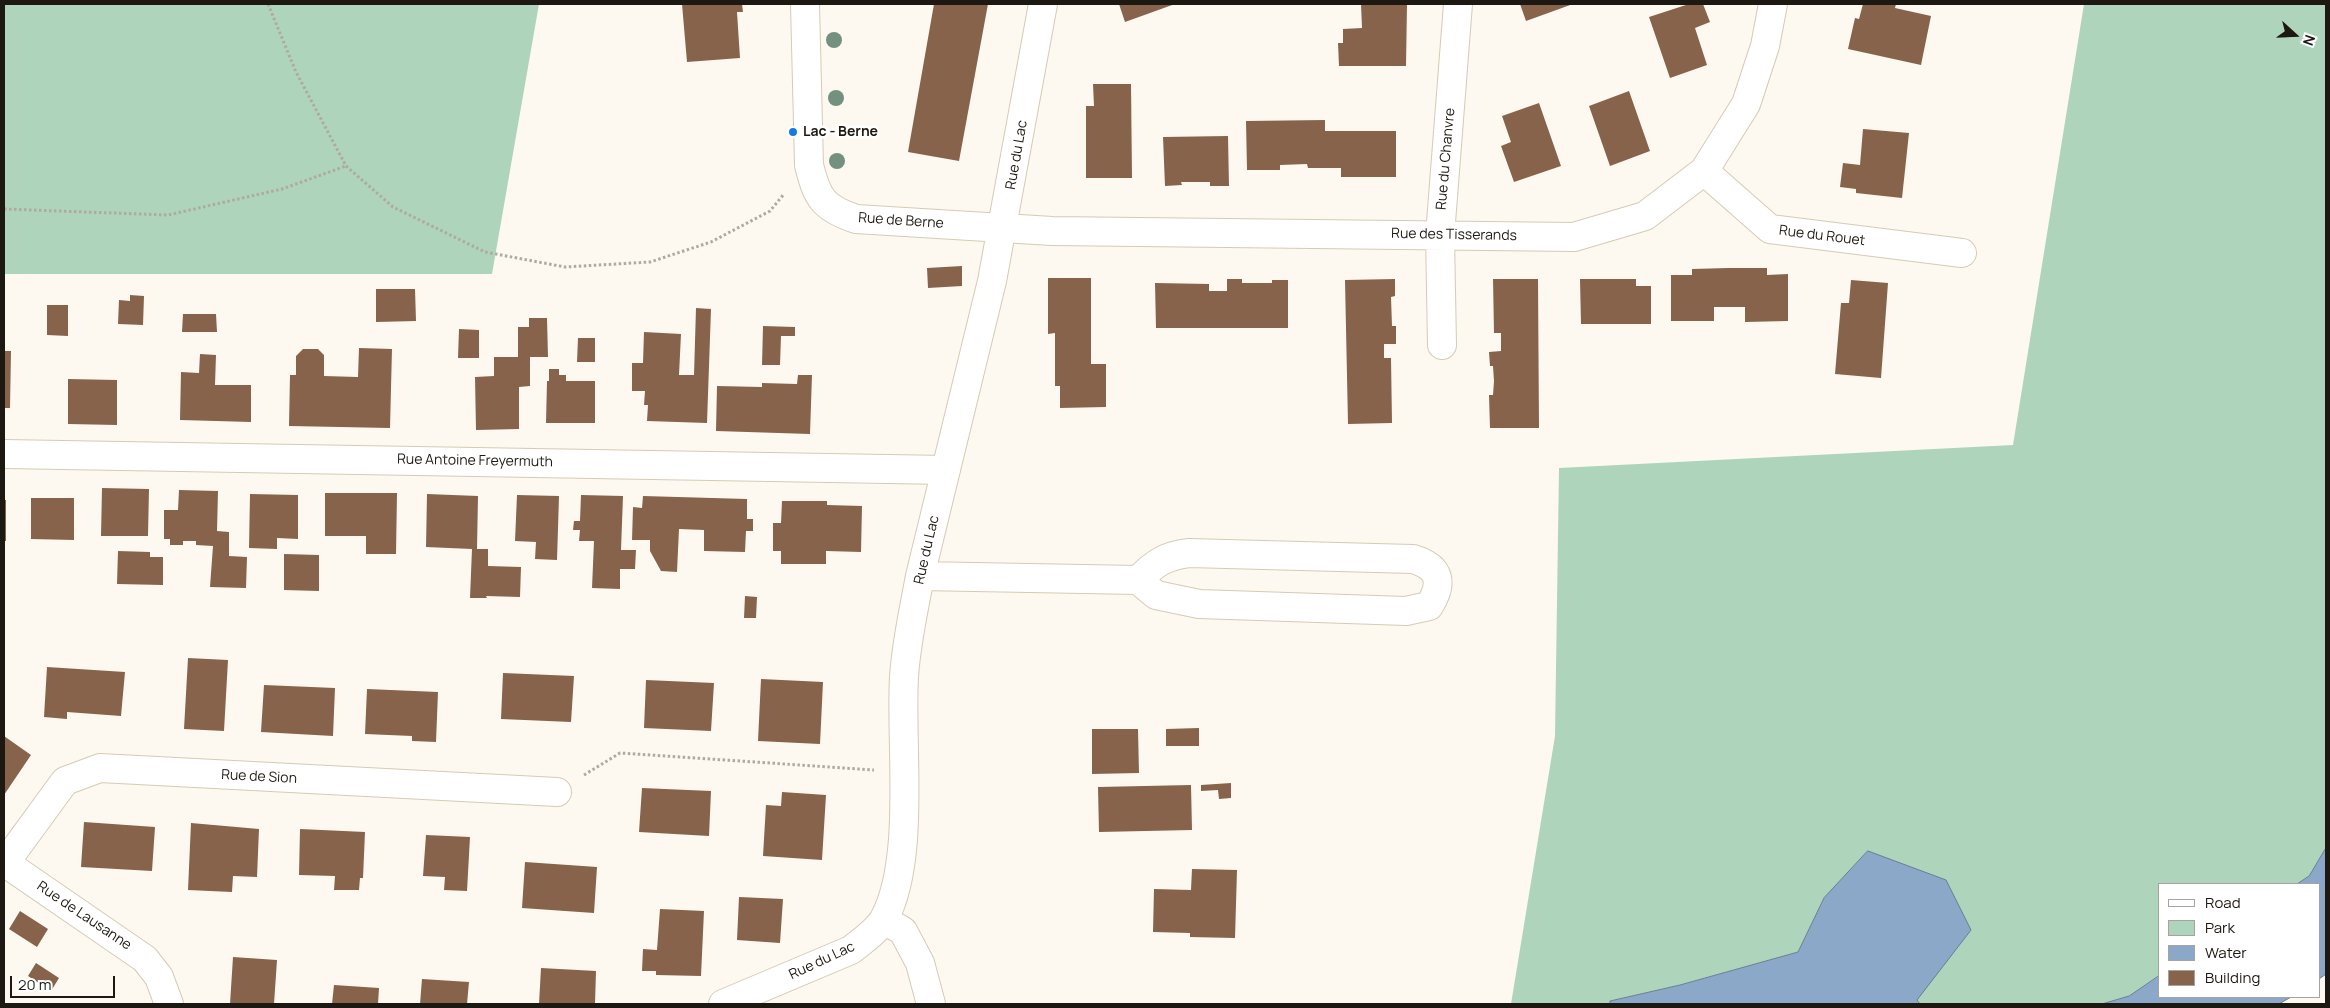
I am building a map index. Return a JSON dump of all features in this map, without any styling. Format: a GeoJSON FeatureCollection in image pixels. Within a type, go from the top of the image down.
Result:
{"type":"FeatureCollection","features":[{"type":"Feature","properties":{"kind":"street","name":"Rue de Berne"},"geometry":{"type":"LineString","coordinates":[[805,4],[810,165],[815,188],[825,205],[840,214],[856,219],[1004,228]]}},
{"type":"Feature","properties":{"kind":"street","name":"Rue du Lac"},"geometry":{"type":"LineString","coordinates":[[723,1004],[851,950],[884,920],[895,892],[899,868],[904,773],[904,676],[920,576],[1004,228],[1043,4]]}},
{"type":"Feature","properties":{"kind":"street","name":"Rue du Chanvre"},"geometry":{"type":"LineString","coordinates":[[1442,345],[1440,235],[1458,4]]}},
{"type":"Feature","properties":{"kind":"street","name":"Rue des Tisserands"},"geometry":{"type":"LineString","coordinates":[[1004,228],[1052,231],[1574,237],[1645,216],[1704,171],[1746,104],[1765,46],[1773,4]]}},
{"type":"Feature","properties":{"kind":"street","name":"Rue du Rouet"},"geometry":{"type":"LineString","coordinates":[[1704,171],[1770,229],[1962,253]]}},
{"type":"Feature","properties":{"kind":"street","name":"Rue Antoine Freyermuth"},"geometry":{"type":"LineString","coordinates":[[4,454],[946,470]]}},
{"type":"Feature","properties":{"kind":"street"},"geometry":{"type":"LineString","coordinates":[[920,576],[1138,580],[1156,595],[1199,604],[1406,611],[1429,606],[1436,595],[1439,582],[1434,570],[1424,562],[1413,559],[1189,553],[1170,556],[1151,567],[1138,580]]}},
{"type":"Feature","properties":{"kind":"street","name":"Rue de Sion"},"geometry":{"type":"LineString","coordinates":[[5,862],[64,781],[100,768],[557,792]]}},
{"type":"Feature","properties":{"kind":"street","name":"Rue de Lausanne"},"geometry":{"type":"LineString","coordinates":[[5,862],[144,959],[159,977],[169,1004]]}},
{"type":"Feature","properties":{"kind":"street"},"geometry":{"type":"LineString","coordinates":[[884,920],[903,931],[920,963],[931,1004]]}},
{"type":"Feature","properties":{"kind":"path"},"geometry":{"type":"LineString","coordinates":[[268,4],[296,72],[346,166],[393,207],[485,252],[566,267],[650,262],[711,242],[770,211],[810,165]]}},
{"type":"Feature","properties":{"kind":"path"},"geometry":{"type":"LineString","coordinates":[[4,209],[168,215],[282,189],[346,166]]}},
{"type":"Feature","properties":{"kind":"path"},"geometry":{"type":"LineString","coordinates":[[557,792],[620,753],[904,773]]}},
{"type":"Feature","properties":{"kind":"green space"},"geometry":{"type":"Polygon","coordinates":[[[4,4],[539,4],[492,274],[4,274],[4,4]]]}},
{"type":"Feature","properties":{"kind":"green space"},"geometry":{"type":"Polygon","coordinates":[[[2084,4],[2326,4],[2326,848],[2309,876],[2298,883],[2158,883],[2158,977],[2129,996],[2102,1004],[1920,1004],[1824,898],[1798,952],[1680,985],[1610,1001],[1610,1004],[1511,1004],[1555,736],[1559,468],[2013,445],[2084,4]]]}},
{"type":"Feature","properties":{"kind":"water"},"geometry":{"type":"Polygon","coordinates":[[[2326,848],[2326,974],[2320,978],[2320,883],[2298,883],[2309,876],[2326,848]]]}},
{"type":"Feature","properties":{"kind":"water"},"geometry":{"type":"Polygon","coordinates":[[[1868,851],[1946,880],[1971,930],[1917,1000],[1920,1004],[1610,1004],[1610,1001],[1680,985],[1798,952],[1824,898],[1868,851]]]}},
{"type":"Feature","properties":{"kind":"water"},"geometry":{"type":"Polygon","coordinates":[[[2158,977],[2158,998],[2289,998],[2279,1004],[2102,1004],[2129,996],[2158,977]]]}},
{"type":"Feature","properties":{"kind":"building"},"geometry":{"type":"Polygon","coordinates":[[[682,4],[742,4],[743,12],[737,12],[740,58],[687,62],[682,4]]]}},
{"type":"Feature","properties":{"kind":"building"},"geometry":{"type":"Polygon","coordinates":[[[934,4],[988,4],[959,161],[908,152],[934,4]]]}},
{"type":"Feature","properties":{"kind":"building"},"geometry":{"type":"Polygon","coordinates":[[[1119,4],[1175,4],[1125,22],[1119,4]]]}},
{"type":"Feature","properties":{"kind":"building"},"geometry":{"type":"Polygon","coordinates":[[[1361,4],[1407,4],[1406,66],[1339,66],[1338,43],[1343,43],[1343,29],[1362,28],[1361,4]]]}},
{"type":"Feature","properties":{"kind":"building"},"geometry":{"type":"Polygon","coordinates":[[[1520,4],[1573,4],[1526,21],[1520,4]]]}},
{"type":"Feature","properties":{"kind":"building"},"geometry":{"type":"Polygon","coordinates":[[[1689,4],[1703,4],[1710,22],[1695,28],[1707,65],[1670,78],[1649,17],[1689,4]]]}},
{"type":"Feature","properties":{"kind":"building"},"geometry":{"type":"Polygon","coordinates":[[[1863,4],[1896,4],[1895,8],[1931,16],[1921,65],[1848,49],[1855,18],[1859,19],[1863,4]]]}},
{"type":"Feature","properties":{"kind":"building"},"geometry":{"type":"Polygon","coordinates":[[[1093,84],[1131,84],[1132,178],[1086,178],[1086,106],[1094,106],[1093,84]]]}},
{"type":"Feature","properties":{"kind":"building"},"geometry":{"type":"Polygon","coordinates":[[[1629,91],[1650,151],[1610,166],[1589,106],[1629,91]]]}},
{"type":"Feature","properties":{"kind":"building"},"geometry":{"type":"Polygon","coordinates":[[[1539,103],[1561,166],[1514,182],[1501,146],[1511,142],[1502,116],[1539,103]]]}},
{"type":"Feature","properties":{"kind":"building"},"geometry":{"type":"Polygon","coordinates":[[[1325,120],[1325,131],[1396,131],[1396,177],[1341,177],[1341,168],[1308,168],[1307,164],[1280,165],[1280,170],[1247,170],[1246,121],[1325,120]]]}},
{"type":"Feature","properties":{"kind":"building"},"geometry":{"type":"Polygon","coordinates":[[[1863,129],[1909,133],[1902,198],[1856,193],[1856,189],[1840,187],[1843,163],[1860,165],[1863,129]]]}},
{"type":"Feature","properties":{"kind":"building"},"geometry":{"type":"Polygon","coordinates":[[[1228,136],[1229,186],[1210,186],[1210,182],[1181,182],[1182,185],[1165,186],[1163,137],[1228,136]]]}},
{"type":"Feature","properties":{"kind":"building"},"geometry":{"type":"Polygon","coordinates":[[[962,266],[962,286],[928,288],[927,268],[962,266]]]}},
{"type":"Feature","properties":{"kind":"building"},"geometry":{"type":"Polygon","coordinates":[[[1767,268],[1767,275],[1788,274],[1788,321],[1745,322],[1745,307],[1714,307],[1714,321],[1671,321],[1671,275],[1692,275],[1692,269],[1767,268]]]}},
{"type":"Feature","properties":{"kind":"building"},"geometry":{"type":"Polygon","coordinates":[[[1048,278],[1091,278],[1091,364],[1106,364],[1106,407],[1060,408],[1060,386],[1055,386],[1055,333],[1048,334],[1048,278]]]}},
{"type":"Feature","properties":{"kind":"building"},"geometry":{"type":"Polygon","coordinates":[[[1227,279],[1242,279],[1242,283],[1272,283],[1272,280],[1288,280],[1288,328],[1156,328],[1155,283],[1209,284],[1209,291],[1227,291],[1227,279]]]}},
{"type":"Feature","properties":{"kind":"building"},"geometry":{"type":"Polygon","coordinates":[[[1395,279],[1395,296],[1391,297],[1392,326],[1396,326],[1396,344],[1384,344],[1384,358],[1391,358],[1392,423],[1348,424],[1345,280],[1395,279]]]}},
{"type":"Feature","properties":{"kind":"building"},"geometry":{"type":"Polygon","coordinates":[[[1493,279],[1538,279],[1539,428],[1490,428],[1489,395],[1493,395],[1494,381],[1493,366],[1490,366],[1489,352],[1501,351],[1501,333],[1494,333],[1493,279]]]}},
{"type":"Feature","properties":{"kind":"building"},"geometry":{"type":"Polygon","coordinates":[[[1580,279],[1636,279],[1636,286],[1651,286],[1651,324],[1581,324],[1580,279]]]}},
{"type":"Feature","properties":{"kind":"building"},"geometry":{"type":"Polygon","coordinates":[[[1851,280],[1888,283],[1881,378],[1835,374],[1841,303],[1849,303],[1851,280]]]}},
{"type":"Feature","properties":{"kind":"building"},"geometry":{"type":"Polygon","coordinates":[[[376,289],[415,289],[416,321],[376,322],[376,289]]]}},
{"type":"Feature","properties":{"kind":"building"},"geometry":{"type":"Polygon","coordinates":[[[130,295],[144,296],[143,325],[118,324],[119,300],[130,301],[130,295]]]}},
{"type":"Feature","properties":{"kind":"building"},"geometry":{"type":"Polygon","coordinates":[[[47,305],[68,305],[68,336],[47,335],[47,305]]]}},
{"type":"Feature","properties":{"kind":"building"},"geometry":{"type":"Polygon","coordinates":[[[696,308],[711,309],[707,423],[647,421],[648,405],[644,405],[645,391],[632,391],[632,363],[643,363],[644,332],[681,334],[679,375],[694,375],[696,308]]]}},
{"type":"Feature","properties":{"kind":"building"},"geometry":{"type":"Polygon","coordinates":[[[183,314],[216,314],[217,332],[182,332],[183,314]]]}},
{"type":"Feature","properties":{"kind":"building"},"geometry":{"type":"Polygon","coordinates":[[[529,318],[547,318],[548,357],[530,357],[530,386],[519,387],[519,429],[476,430],[475,377],[494,376],[494,357],[518,357],[518,327],[529,327],[529,318]]]}},
{"type":"Feature","properties":{"kind":"building"},"geometry":{"type":"Polygon","coordinates":[[[763,326],[795,327],[795,336],[781,336],[780,365],[762,365],[763,326]]]}},
{"type":"Feature","properties":{"kind":"building"},"geometry":{"type":"Polygon","coordinates":[[[459,329],[479,330],[479,358],[458,358],[459,329]]]}},
{"type":"Feature","properties":{"kind":"building"},"geometry":{"type":"Polygon","coordinates":[[[578,338],[595,338],[595,362],[577,362],[578,338]]]}},
{"type":"Feature","properties":{"kind":"building"},"geometry":{"type":"Polygon","coordinates":[[[359,348],[392,349],[390,428],[289,426],[290,375],[296,375],[296,356],[303,349],[318,349],[324,355],[324,376],[358,377],[359,348]]]}},
{"type":"Feature","properties":{"kind":"building"},"geometry":{"type":"Polygon","coordinates":[[[4,351],[11,351],[10,408],[4,408],[4,351]]]}},
{"type":"Feature","properties":{"kind":"building"},"geometry":{"type":"Polygon","coordinates":[[[200,354],[216,355],[215,385],[251,385],[251,422],[180,420],[181,372],[199,373],[200,354]]]}},
{"type":"Feature","properties":{"kind":"building"},"geometry":{"type":"Polygon","coordinates":[[[549,369],[559,369],[559,375],[566,375],[566,381],[595,381],[595,423],[546,423],[549,369]]]}},
{"type":"Feature","properties":{"kind":"building"},"geometry":{"type":"Polygon","coordinates":[[[798,375],[812,375],[810,434],[716,431],[717,386],[762,387],[762,383],[797,384],[798,375]]]}},
{"type":"Feature","properties":{"kind":"building"},"geometry":{"type":"Polygon","coordinates":[[[68,379],[117,380],[117,425],[68,424],[68,379]]]}},
{"type":"Feature","properties":{"kind":"building"},"geometry":{"type":"Polygon","coordinates":[[[102,488],[149,489],[148,536],[101,536],[102,488]]]}},
{"type":"Feature","properties":{"kind":"building"},"geometry":{"type":"Polygon","coordinates":[[[179,490],[218,491],[217,531],[229,532],[229,556],[247,557],[246,588],[210,587],[213,546],[196,545],[196,541],[183,541],[183,545],[170,545],[170,539],[164,539],[164,510],[178,510],[179,490]]]}},
{"type":"Feature","properties":{"kind":"building"},"geometry":{"type":"Polygon","coordinates":[[[325,493],[397,493],[396,554],[366,554],[366,536],[325,536],[325,493]]]}},
{"type":"Feature","properties":{"kind":"building"},"geometry":{"type":"Polygon","coordinates":[[[250,494],[298,495],[298,539],[277,538],[277,549],[249,548],[250,494]]]}},
{"type":"Feature","properties":{"kind":"building"},"geometry":{"type":"Polygon","coordinates":[[[427,494],[478,496],[477,549],[488,549],[488,566],[521,567],[520,597],[486,596],[487,598],[470,598],[472,549],[426,547],[427,494]]]}},
{"type":"Feature","properties":{"kind":"building"},"geometry":{"type":"Polygon","coordinates":[[[517,495],[559,496],[557,560],[535,559],[536,542],[515,541],[517,495]]]}},
{"type":"Feature","properties":{"kind":"building"},"geometry":{"type":"Polygon","coordinates":[[[581,495],[623,496],[621,550],[636,550],[635,569],[620,569],[620,589],[592,588],[594,541],[579,541],[580,530],[573,530],[574,521],[580,521],[581,495]]]}},
{"type":"Feature","properties":{"kind":"building"},"geometry":{"type":"Polygon","coordinates":[[[643,496],[747,499],[747,519],[753,519],[753,531],[746,531],[745,552],[704,551],[704,530],[679,529],[677,572],[661,571],[650,551],[650,540],[632,540],[633,507],[642,508],[643,496]]]}},
{"type":"Feature","properties":{"kind":"building"},"geometry":{"type":"Polygon","coordinates":[[[31,498],[74,498],[74,540],[31,539],[31,498]]]}},
{"type":"Feature","properties":{"kind":"building"},"geometry":{"type":"Polygon","coordinates":[[[4,500],[6,500],[6,541],[4,541],[4,500]]]}},
{"type":"Feature","properties":{"kind":"building"},"geometry":{"type":"Polygon","coordinates":[[[782,501],[827,501],[827,505],[862,506],[861,552],[826,551],[826,564],[781,564],[781,551],[773,551],[773,523],[781,523],[782,501]]]}},
{"type":"Feature","properties":{"kind":"building"},"geometry":{"type":"Polygon","coordinates":[[[118,551],[150,552],[150,557],[163,557],[163,585],[117,584],[118,551]]]}},
{"type":"Feature","properties":{"kind":"building"},"geometry":{"type":"Polygon","coordinates":[[[284,554],[319,555],[319,591],[284,590],[284,554]]]}},
{"type":"Feature","properties":{"kind":"building"},"geometry":{"type":"Polygon","coordinates":[[[745,596],[757,597],[756,618],[744,618],[745,596]]]}},
{"type":"Feature","properties":{"kind":"building"},"geometry":{"type":"Polygon","coordinates":[[[188,658],[228,660],[224,731],[184,729],[188,658]]]}},
{"type":"Feature","properties":{"kind":"building"},"geometry":{"type":"Polygon","coordinates":[[[47,667],[125,672],[121,716],[67,712],[67,719],[44,717],[47,667]]]}},
{"type":"Feature","properties":{"kind":"building"},"geometry":{"type":"Polygon","coordinates":[[[503,673],[574,676],[571,722],[501,719],[503,673]]]}},
{"type":"Feature","properties":{"kind":"building"},"geometry":{"type":"Polygon","coordinates":[[[761,679],[823,682],[820,744],[758,741],[761,679]]]}},
{"type":"Feature","properties":{"kind":"building"},"geometry":{"type":"Polygon","coordinates":[[[646,680],[714,683],[711,731],[644,728],[646,680]]]}},
{"type":"Feature","properties":{"kind":"building"},"geometry":{"type":"Polygon","coordinates":[[[264,685],[335,688],[333,736],[261,732],[264,685]]]}},
{"type":"Feature","properties":{"kind":"building"},"geometry":{"type":"Polygon","coordinates":[[[367,689],[438,692],[436,742],[412,741],[412,736],[365,734],[367,689]]]}},
{"type":"Feature","properties":{"kind":"building"},"geometry":{"type":"Polygon","coordinates":[[[1199,728],[1199,746],[1166,746],[1166,729],[1199,728]]]}},
{"type":"Feature","properties":{"kind":"building"},"geometry":{"type":"Polygon","coordinates":[[[1092,729],[1138,729],[1139,773],[1092,774],[1092,729]]]}},
{"type":"Feature","properties":{"kind":"building"},"geometry":{"type":"Polygon","coordinates":[[[4,736],[31,755],[4,795],[4,736]]]}},
{"type":"Feature","properties":{"kind":"building"},"geometry":{"type":"Polygon","coordinates":[[[1231,783],[1231,798],[1219,799],[1218,790],[1201,791],[1201,785],[1231,783]]]}},
{"type":"Feature","properties":{"kind":"building"},"geometry":{"type":"Polygon","coordinates":[[[1191,785],[1192,830],[1099,832],[1098,787],[1191,785]]]}},
{"type":"Feature","properties":{"kind":"building"},"geometry":{"type":"Polygon","coordinates":[[[642,788],[711,791],[709,836],[639,832],[642,788]]]}},
{"type":"Feature","properties":{"kind":"building"},"geometry":{"type":"Polygon","coordinates":[[[782,792],[826,795],[822,860],[763,856],[766,805],[781,806],[782,792]]]}},
{"type":"Feature","properties":{"kind":"building"},"geometry":{"type":"Polygon","coordinates":[[[84,822],[155,827],[152,871],[81,867],[84,822]]]}},
{"type":"Feature","properties":{"kind":"building"},"geometry":{"type":"Polygon","coordinates":[[[191,823],[259,829],[257,877],[233,876],[232,892],[188,890],[191,823]]]}},
{"type":"Feature","properties":{"kind":"building"},"geometry":{"type":"Polygon","coordinates":[[[300,829],[365,832],[363,878],[360,878],[359,890],[334,890],[335,876],[299,875],[300,829]]]}},
{"type":"Feature","properties":{"kind":"building"},"geometry":{"type":"Polygon","coordinates":[[[426,835],[470,837],[467,891],[444,890],[445,877],[423,876],[426,835]]]}},
{"type":"Feature","properties":{"kind":"building"},"geometry":{"type":"Polygon","coordinates":[[[525,862],[597,867],[594,913],[522,908],[525,862]]]}},
{"type":"Feature","properties":{"kind":"building"},"geometry":{"type":"Polygon","coordinates":[[[1192,869],[1237,870],[1235,938],[1190,937],[1190,933],[1153,932],[1154,889],[1191,890],[1192,869]]]}},
{"type":"Feature","properties":{"kind":"building"},"geometry":{"type":"Polygon","coordinates":[[[739,897],[783,899],[780,943],[737,940],[739,897]]]}},
{"type":"Feature","properties":{"kind":"building"},"geometry":{"type":"Polygon","coordinates":[[[660,909],[704,911],[701,976],[656,975],[656,971],[642,971],[643,949],[657,950],[660,909]]]}},
{"type":"Feature","properties":{"kind":"building"},"geometry":{"type":"Polygon","coordinates":[[[20,911],[48,929],[37,947],[9,929],[20,911]]]}},
{"type":"Feature","properties":{"kind":"building"},"geometry":{"type":"Polygon","coordinates":[[[233,957],[277,960],[274,1004],[230,1004],[233,957]]]}},
{"type":"Feature","properties":{"kind":"building"},"geometry":{"type":"Polygon","coordinates":[[[36,963],[59,978],[51,991],[28,976],[36,963]]]}},
{"type":"Feature","properties":{"kind":"building"},"geometry":{"type":"Polygon","coordinates":[[[541,968],[596,971],[595,1004],[539,1004],[541,968]]]}},
{"type":"Feature","properties":{"kind":"building"},"geometry":{"type":"Polygon","coordinates":[[[422,979],[469,982],[467,1004],[420,1004],[422,979]]]}},
{"type":"Feature","properties":{"kind":"building"},"geometry":{"type":"Polygon","coordinates":[[[334,985],[379,988],[378,1004],[332,1004],[334,985]]]}},
{"type":"Feature","properties":{"kind":"place","name":"Lac - Berne"},"geometry":{"type":"Point","coordinates":[793,132]}}]}
